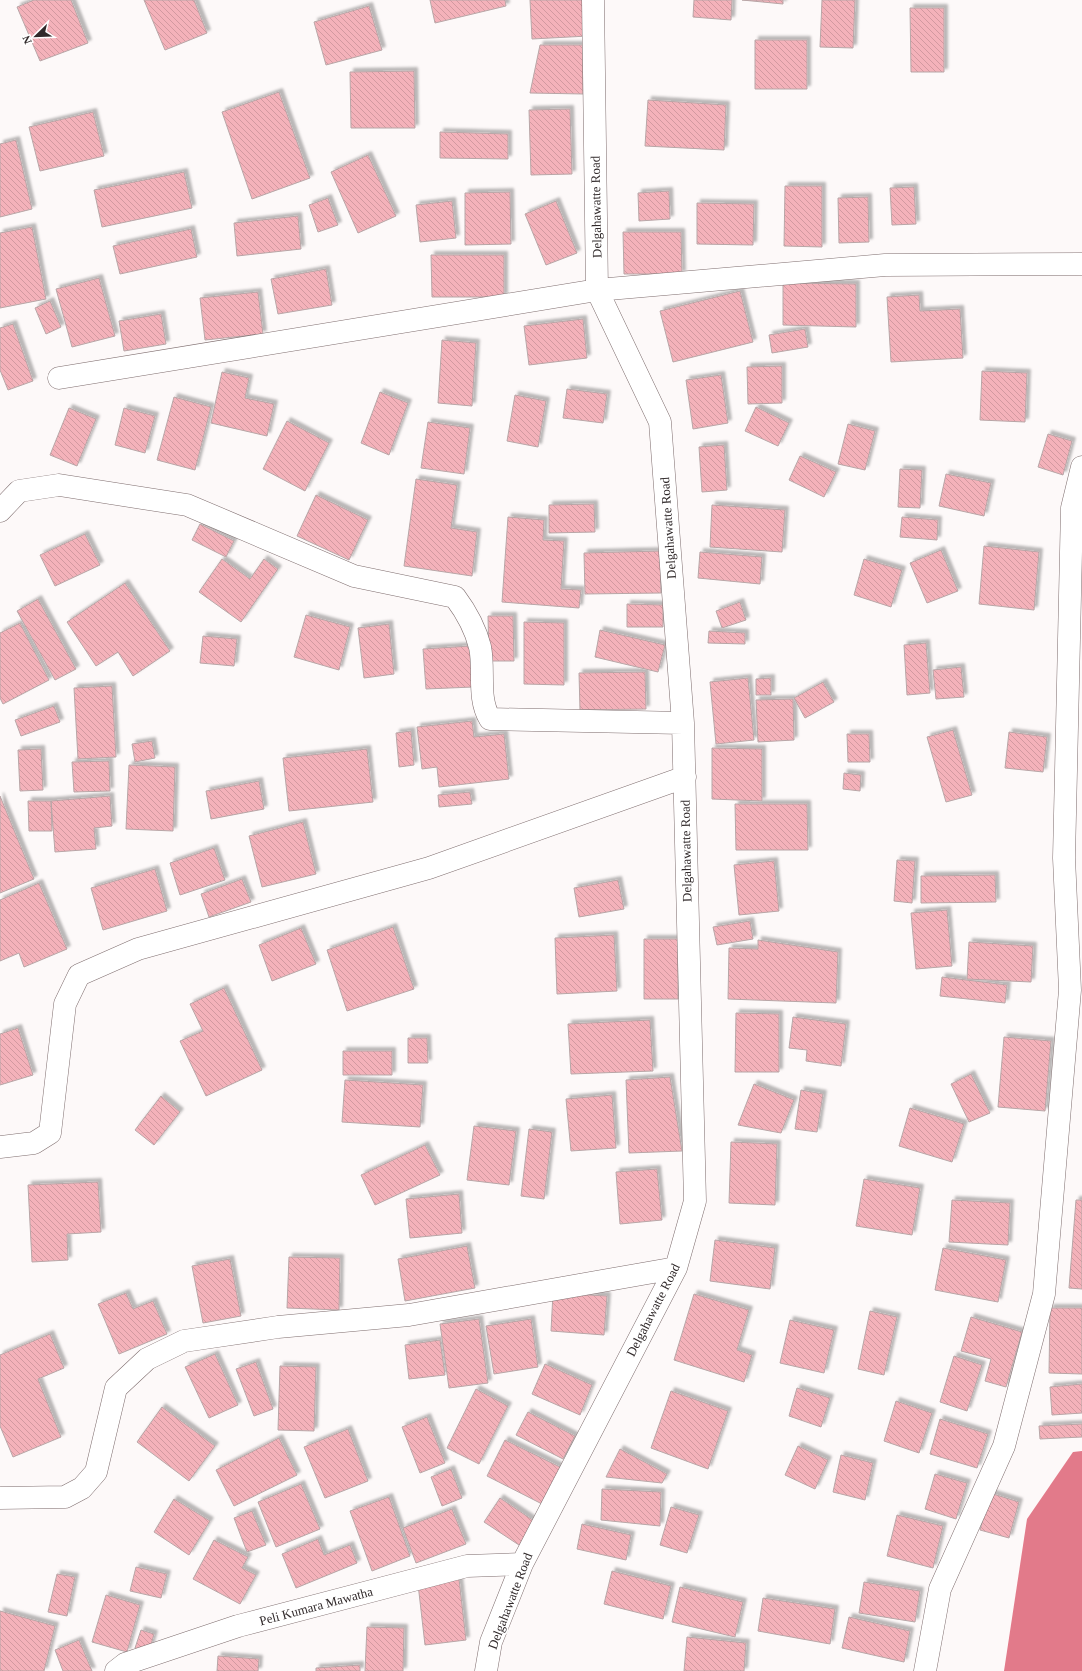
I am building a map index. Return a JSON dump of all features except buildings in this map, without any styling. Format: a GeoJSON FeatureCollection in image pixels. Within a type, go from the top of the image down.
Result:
{"type":"FeatureCollection","features":[{"type":"Feature","properties":{"kind":"street","name":"Delgahawatte Road"},"geometry":{"type":"LineString","coordinates":[[486,1671],[491,1642],[522,1564],[676,1268],[696,1201],[683,723],[660,422],[597,290],[593,0]]}},
{"type":"Feature","properties":{"kind":"street"},"geometry":{"type":"LineString","coordinates":[[59,378],[597,290],[885,265],[1082,264]]}},
{"type":"Feature","properties":{"kind":"street"},"geometry":{"type":"LineString","coordinates":[[925,1671],[940,1589],[1004,1446],[1044,1294],[1070,990],[1064,850],[1072,508],[1082,467]]}},
{"type":"Feature","properties":{"kind":"street"},"geometry":{"type":"LineString","coordinates":[[0,511],[19,491],[59,485],[187,505],[354,576],[455,597],[471,619],[480,647],[484,710],[490,719],[683,723]]}},
{"type":"Feature","properties":{"kind":"street"},"geometry":{"type":"LineString","coordinates":[[0,1147],[34,1143],[50,1133],[65,1004],[79,975],[138,949],[428,868],[685,777]]}},
{"type":"Feature","properties":{"kind":"street"},"geometry":{"type":"LineString","coordinates":[[0,1498],[66,1497],[82,1488],[96,1472],[116,1388],[147,1359],[184,1341],[278,1327],[409,1315],[676,1268]]}},
{"type":"Feature","properties":{"kind":"street","name":"Peli Kumara Mawatha"},"geometry":{"type":"LineString","coordinates":[[116,1671],[125,1664],[238,1626],[467,1566],[522,1564]]}},
{"type":"Feature","properties":{"kind":"shaded area"},"geometry":{"type":"Polygon","coordinates":[[[1082,1451],[1082,1671],[1004,1671],[1027,1519],[1073,1452],[1082,1451]]]}}]}
